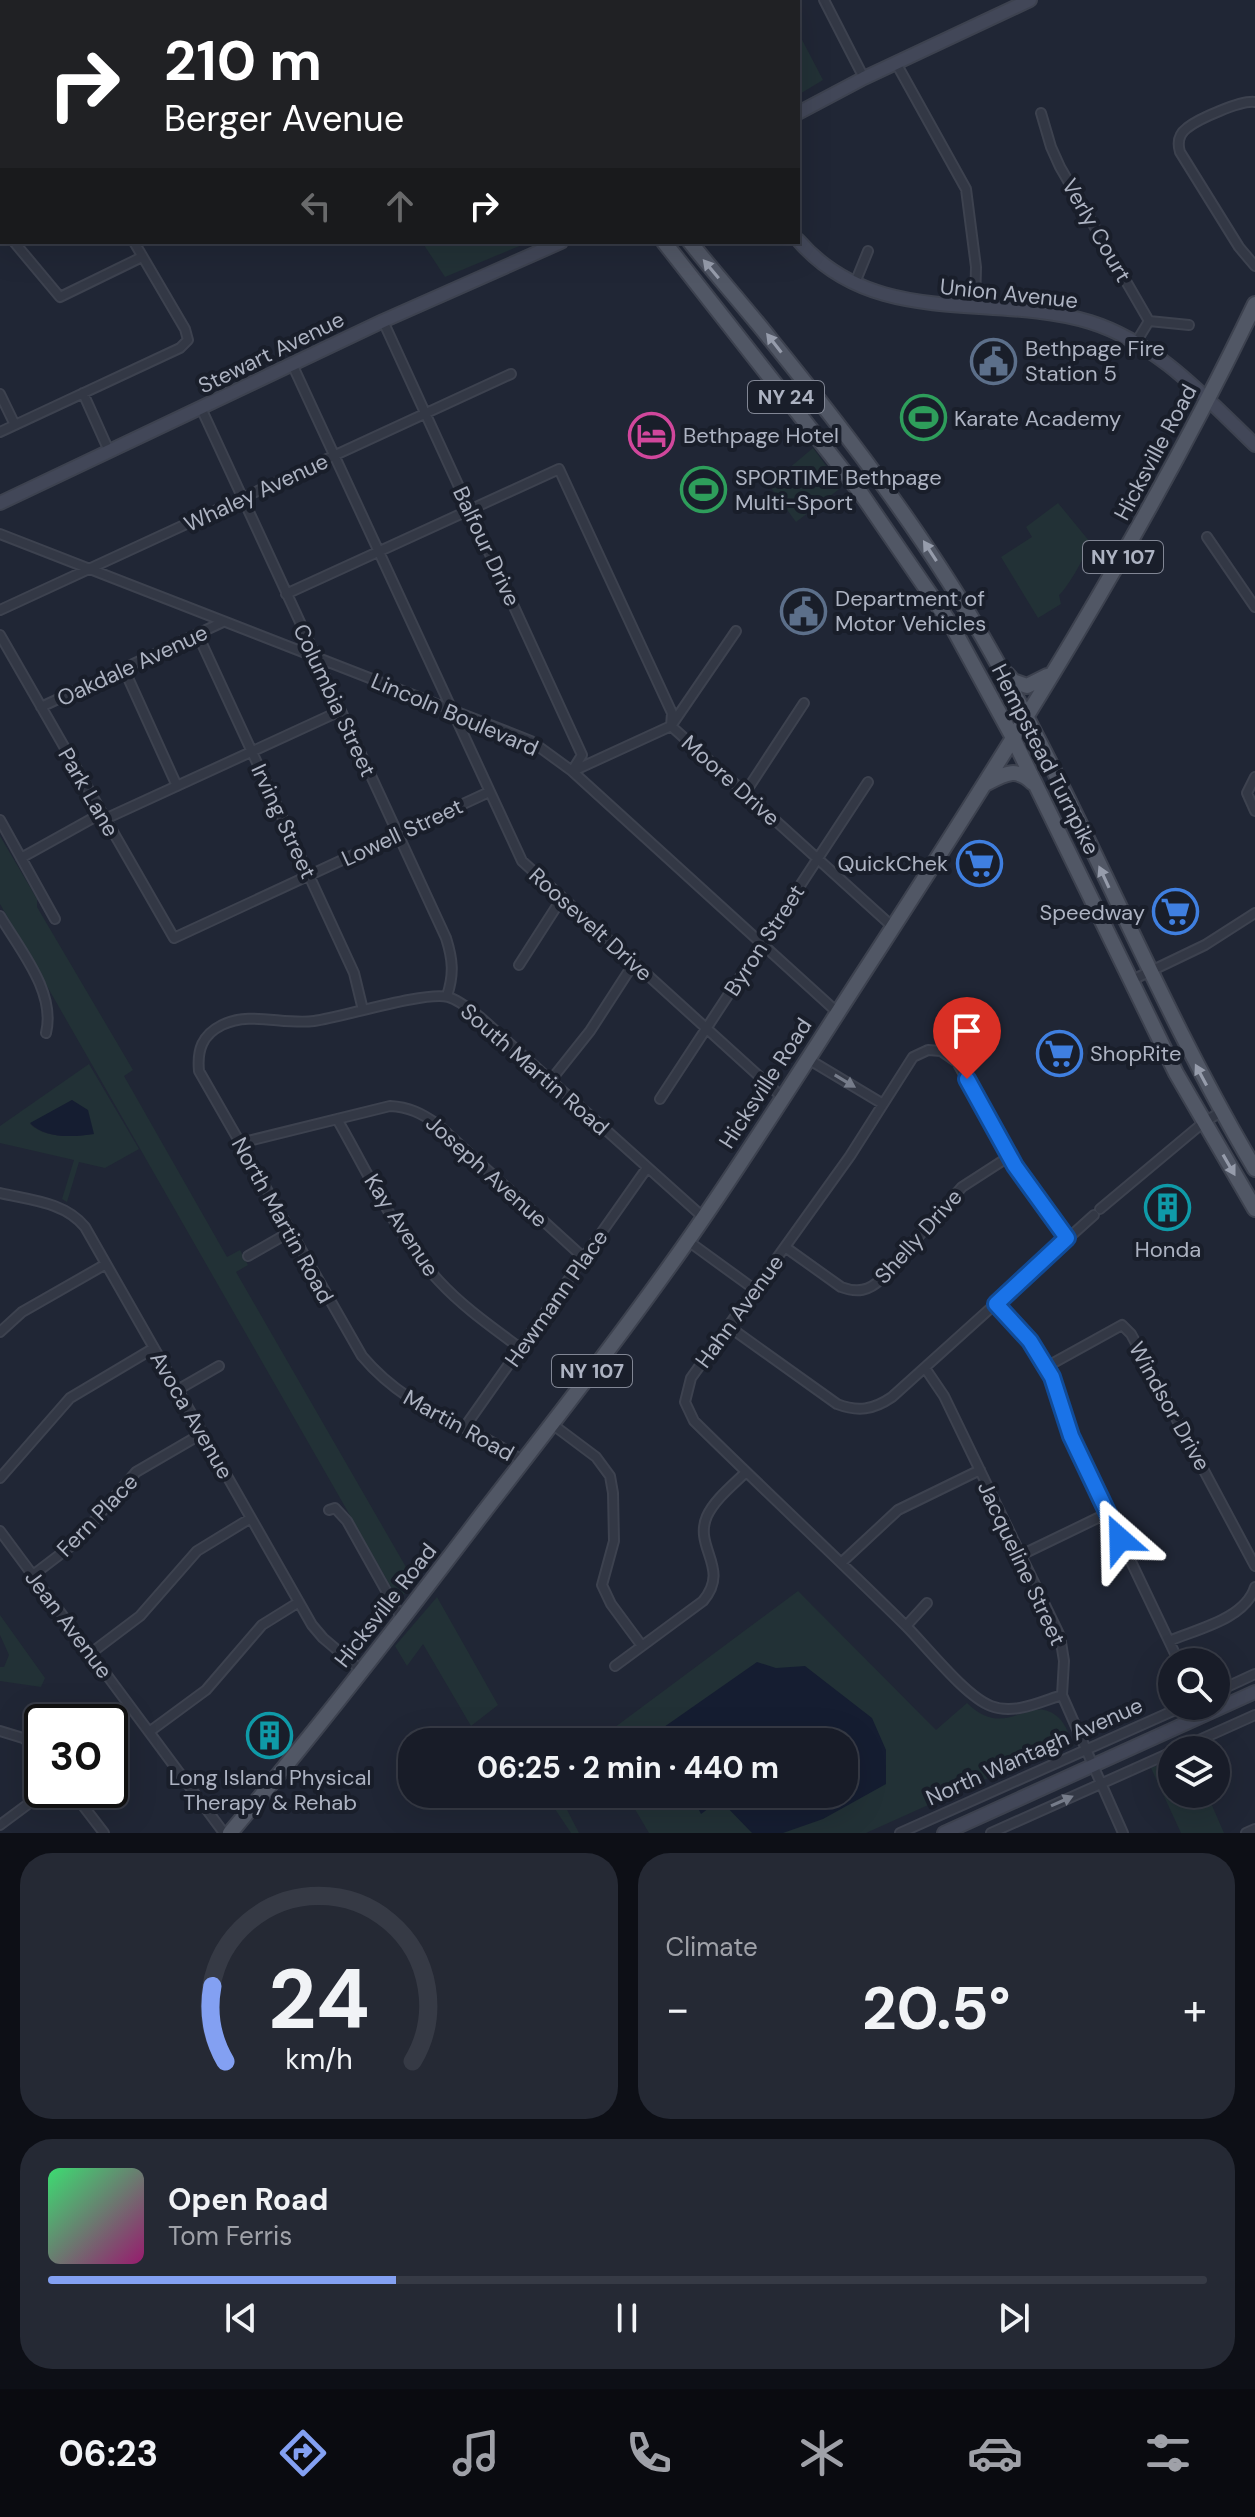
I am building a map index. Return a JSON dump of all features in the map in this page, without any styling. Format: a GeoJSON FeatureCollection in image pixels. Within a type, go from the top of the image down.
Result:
{"type":"FeatureCollection","features":[{"type":"Feature","properties":{"kind":"main road"},"geometry":{"type":"LineString","coordinates":[[800,112],[1006,5],[1030,0]]}},
{"type":"Feature","properties":{"kind":"main road","name":"Union Avenue"},"geometry":{"type":"LineString","coordinates":[[800,242],[820,262],[883,295],[906,300],[1056,314],[1116,331],[1167,363],[1255,445]]}},
{"type":"Feature","properties":{"kind":"main road","name":"Stewart Avenue"},"geometry":{"type":"LineString","coordinates":[[0,503],[383,321],[556,244]]}},
{"type":"Feature","properties":{"kind":"main road","name":"Hempstead Turnpike"},"geometry":{"type":"LineString","coordinates":[[666,244],[833,456],[905,554],[960,640],[1012,736],[1130,981],[1204,1122],[1255,1209]]}},
{"type":"Feature","properties":{"kind":"main road","name":"Hempstead Turnpike"},"geometry":{"type":"LineString","coordinates":[[692,244],[772,340],[903,511],[993,654],[1221,1112],[1255,1169]]}},
{"type":"Feature","properties":{"kind":"main road","name":"Hicksville Road"},"geometry":{"type":"LineString","coordinates":[[230,1833],[362,1671],[688,1241],[984,784],[1132,541],[1209,401],[1255,304]]}},
{"type":"Feature","properties":{"kind":"main road"},"geometry":{"type":"LineString","coordinates":[[993,654],[1008,675],[1020,685],[1034,684],[1051,674]]}},
{"type":"Feature","properties":{"kind":"main road"},"geometry":{"type":"LineString","coordinates":[[984,784],[1017,771],[1036,785]]}},
{"type":"Feature","properties":{"kind":"main road","name":"North Wantagh Avenue"},"geometry":{"type":"LineString","coordinates":[[1230,1701],[1255,1692]]}},
{"type":"Feature","properties":{"kind":"main road","name":"North Wantagh Avenue"},"geometry":{"type":"LineString","coordinates":[[944,1833],[1183,1720]]}},
{"type":"Feature","properties":{"kind":"street"},"geometry":{"type":"LineString","coordinates":[[824,0],[864,78]]}},
{"type":"Feature","properties":{"kind":"street"},"geometry":{"type":"LineString","coordinates":[[896,63],[966,189],[976,267],[975,307]]}},
{"type":"Feature","properties":{"kind":"street"},"geometry":{"type":"LineString","coordinates":[[1255,102],[1241,103],[1187,128],[1179,139],[1180,152],[1239,247],[1255,266]]}},
{"type":"Feature","properties":{"kind":"street","name":"Verly Court"},"geometry":{"type":"LineString","coordinates":[[1041,113],[1060,167],[1149,321]]}},
{"type":"Feature","properties":{"kind":"street"},"geometry":{"type":"LineString","coordinates":[[16,244],[60,297],[142,257]]}},
{"type":"Feature","properties":{"kind":"street"},"geometry":{"type":"LineString","coordinates":[[0,432],[180,348],[188,340],[185,329],[135,244]]}},
{"type":"Feature","properties":{"kind":"street"},"geometry":{"type":"LineString","coordinates":[[855,283],[868,251]]}},
{"type":"Feature","properties":{"kind":"street","name":"Balfour Drive"},"geometry":{"type":"LineString","coordinates":[[383,321],[582,755],[572,771]]}},
{"type":"Feature","properties":{"kind":"street"},"geometry":{"type":"LineString","coordinates":[[1135,344],[1149,321],[1189,325]]}},
{"type":"Feature","properties":{"kind":"street","name":"Roosevelt Drive"},"geometry":{"type":"LineString","coordinates":[[292,364],[522,861],[782,1097]]}},
{"type":"Feature","properties":{"kind":"street","name":"Whaley Avenue"},"geometry":{"type":"LineString","coordinates":[[0,610],[511,374]]}},
{"type":"Feature","properties":{"kind":"street"},"geometry":{"type":"LineString","coordinates":[[83,393],[109,451]]}},
{"type":"Feature","properties":{"kind":"street"},"geometry":{"type":"LineString","coordinates":[[0,394],[15,425]]}},
{"type":"Feature","properties":{"kind":"street","name":"Columbia Street"},"geometry":{"type":"LineString","coordinates":[[201,408],[450,951],[453,977],[447,996]]}},
{"type":"Feature","properties":{"kind":"street","name":"Moore Drive"},"geometry":{"type":"LineString","coordinates":[[470,509],[559,469],[672,713],[671,726],[893,927]]}},
{"type":"Feature","properties":{"kind":"street"},"geometry":{"type":"LineString","coordinates":[[286,594],[470,509]]}},
{"type":"Feature","properties":{"kind":"street","name":"Lincoln Boulevard"},"geometry":{"type":"LineString","coordinates":[[0,534],[531,741],[572,771],[837,1012]]}},
{"type":"Feature","properties":{"kind":"street"},"geometry":{"type":"LineString","coordinates":[[1207,537],[1255,607]]}},
{"type":"Feature","properties":{"kind":"street","name":"Oakdale Avenue"},"geometry":{"type":"LineString","coordinates":[[41,707],[223,622]]}},
{"type":"Feature","properties":{"kind":"street"},"geometry":{"type":"LineString","coordinates":[[572,771],[671,726],[736,631]]}},
{"type":"Feature","properties":{"kind":"street","name":"Park Lane"},"geometry":{"type":"LineString","coordinates":[[0,635],[174,938],[184,933]]}},
{"type":"Feature","properties":{"kind":"street","name":"Irving Street"},"geometry":{"type":"LineString","coordinates":[[198,635],[354,973],[363,1010]]}},
{"type":"Feature","properties":{"kind":"street"},"geometry":{"type":"LineString","coordinates":[[124,669],[177,786]]}},
{"type":"Feature","properties":{"kind":"street"},"geometry":{"type":"LineString","coordinates":[[745,793],[804,703]]}},
{"type":"Feature","properties":{"kind":"street"},"geometry":{"type":"LineString","coordinates":[[21,858],[103,816],[177,786],[340,711]]}},
{"type":"Feature","properties":{"kind":"street"},"geometry":{"type":"LineString","coordinates":[[1255,777],[1247,793],[1255,811]]}},
{"type":"Feature","properties":{"kind":"street","name":"Byron Street"},"geometry":{"type":"LineString","coordinates":[[660,1099],[868,782]]}},
{"type":"Feature","properties":{"kind":"street","name":"Lowell Street"},"geometry":{"type":"LineString","coordinates":[[184,933],[489,792]]}},
{"type":"Feature","properties":{"kind":"street"},"geometry":{"type":"LineString","coordinates":[[0,820],[55,919]]}},
{"type":"Feature","properties":{"kind":"street"},"geometry":{"type":"LineString","coordinates":[[519,965],[562,898]]}},
{"type":"Feature","properties":{"kind":"street"},"geometry":{"type":"LineString","coordinates":[[1130,981],[1208,944],[1255,913]]}},
{"type":"Feature","properties":{"kind":"street"},"geometry":{"type":"LineString","coordinates":[[0,916],[45,995],[49,1018],[46,1033]]}},
{"type":"Feature","properties":{"kind":"street"},"geometry":{"type":"LineString","coordinates":[[551,1080],[590,1031],[634,963]]}},
{"type":"Feature","properties":{"kind":"street","name":"South Martin Road"},"geometry":{"type":"LineString","coordinates":[[203,1040],[215,1029],[238,1019],[309,1022],[447,996],[480,1017],[703,1217]]}},
{"type":"Feature","properties":{"kind":"street","name":"North Martin Road"},"geometry":{"type":"LineString","coordinates":[[203,1040],[199,1071],[362,1356],[394,1389]]}},
{"type":"Feature","properties":{"kind":"street","name":"Hahn Avenue"},"geometry":{"type":"LineString","coordinates":[[1062,1695],[1020,1708],[1006,1709],[986,1704],[973,1694],[694,1421],[685,1402],[691,1378],[850,1156],[913,1057],[928,1050],[941,1051],[957,1062],[1010,1156],[1067,1238]]}},
{"type":"Feature","properties":{"kind":"street"},"geometry":{"type":"LineString","coordinates":[[808,1059],[883,1104]]}},
{"type":"Feature","properties":{"kind":"street","name":"Joseph Avenue"},"geometry":{"type":"LineString","coordinates":[[240,1143],[390,1106],[406,1107],[437,1124],[584,1258]]}},
{"type":"Feature","properties":{"kind":"street"},"geometry":{"type":"LineString","coordinates":[[728,1326],[828,1399],[851,1409],[880,1405],[1097,1212],[1204,1122],[1221,1112]]}},
{"type":"Feature","properties":{"kind":"street","name":"Kay Avenue"},"geometry":{"type":"LineString","coordinates":[[337,1119],[420,1259],[461,1302],[520,1348]]}},
{"type":"Feature","properties":{"kind":"street","name":"Shelly Drive"},"geometry":{"type":"LineString","coordinates":[[785,1247],[841,1287],[852,1291],[869,1288],[881,1279],[962,1187],[1010,1156]]}},
{"type":"Feature","properties":{"kind":"street","name":"Hewmann Place"},"geometry":{"type":"LineString","coordinates":[[464,1428],[647,1168]]}},
{"type":"Feature","properties":{"kind":"street","name":"Avoca Avenue"},"geometry":{"type":"LineString","coordinates":[[0,1193],[68,1211],[85,1227],[299,1602],[323,1638],[362,1671]]}},
{"type":"Feature","properties":{"kind":"street"},"geometry":{"type":"LineString","coordinates":[[248,1256],[290,1232]]}},
{"type":"Feature","properties":{"kind":"street"},"geometry":{"type":"LineString","coordinates":[[688,1241],[754,1289]]}},
{"type":"Feature","properties":{"kind":"street"},"geometry":{"type":"LineString","coordinates":[[0,1332],[22,1312],[106,1264]]}},
{"type":"Feature","properties":{"kind":"street"},"geometry":{"type":"LineString","coordinates":[[996,1304],[1030,1341],[1055,1384],[1071,1436],[1172,1648]]}},
{"type":"Feature","properties":{"kind":"street","name":"Windsor Drive"},"geometry":{"type":"LineString","coordinates":[[1046,1367],[1122,1325],[1145,1358],[1255,1566]]}},
{"type":"Feature","properties":{"kind":"street"},"geometry":{"type":"LineString","coordinates":[[0,1478],[70,1398],[154,1348]]}},
{"type":"Feature","properties":{"kind":"street"},"geometry":{"type":"LineString","coordinates":[[179,1389],[219,1366]]}},
{"type":"Feature","properties":{"kind":"street","name":"Jacqueline Street"},"geometry":{"type":"LineString","coordinates":[[925,1368],[944,1396],[1063,1646],[1062,1695],[1123,1833]]}},
{"type":"Feature","properties":{"kind":"street","name":"Martin Road"},"geometry":{"type":"LineString","coordinates":[[394,1389],[523,1461]]}},
{"type":"Feature","properties":{"kind":"street"},"geometry":{"type":"LineString","coordinates":[[552,1424],[596,1457],[610,1476],[614,1541],[602,1585],[611,1604],[642,1646]]}},
{"type":"Feature","properties":{"kind":"street","name":"Fern Place"},"geometry":{"type":"LineString","coordinates":[[33,1575],[75,1543],[136,1472],[203,1433]]}},
{"type":"Feature","properties":{"kind":"street"},"geometry":{"type":"LineString","coordinates":[[841,1563],[898,1510],[980,1470]]}},
{"type":"Feature","properties":{"kind":"street"},"geometry":{"type":"LineString","coordinates":[[615,1666],[703,1601],[710,1592],[716,1574],[705,1536],[706,1520],[713,1506],[746,1472]]}},
{"type":"Feature","properties":{"kind":"street"},"geometry":{"type":"LineString","coordinates":[[329,1510],[335,1508],[347,1521],[402,1619]]}},
{"type":"Feature","properties":{"kind":"street"},"geometry":{"type":"LineString","coordinates":[[1021,1555],[1108,1513]]}},
{"type":"Feature","properties":{"kind":"street"},"geometry":{"type":"LineString","coordinates":[[91,1653],[140,1616],[197,1551],[251,1518]]}},
{"type":"Feature","properties":{"kind":"street","name":"Jean Avenue"},"geometry":{"type":"LineString","coordinates":[[1,1533],[224,1833]]}},
{"type":"Feature","properties":{"kind":"street"},"geometry":{"type":"LineString","coordinates":[[1169,1641],[1240,1609],[1255,1587]]}},
{"type":"Feature","properties":{"kind":"street"},"geometry":{"type":"LineString","coordinates":[[149,1732],[206,1690],[262,1625],[299,1602]]}},
{"type":"Feature","properties":{"kind":"street"},"geometry":{"type":"LineString","coordinates":[[906,1626],[927,1603]]}},
{"type":"Feature","properties":{"kind":"street"},"geometry":{"type":"LineString","coordinates":[[1230,1686],[1255,1674]]}},
{"type":"Feature","properties":{"kind":"street"},"geometry":{"type":"LineString","coordinates":[[1208,1736],[1255,1715]]}},
{"type":"Feature","properties":{"kind":"street","name":"North Wantagh Avenue"},"geometry":{"type":"LineString","coordinates":[[900,1833],[1158,1718]]}},
{"type":"Feature","properties":{"kind":"street"},"geometry":{"type":"LineString","coordinates":[[0,1731],[24,1739]]}},
{"type":"Feature","properties":{"kind":"street"},"geometry":{"type":"LineString","coordinates":[[991,1833],[1158,1759]]}},
{"type":"Feature","properties":{"kind":"street"},"geometry":{"type":"LineString","coordinates":[[0,1825],[24,1807]]}},
{"type":"Feature","properties":{"kind":"street"},"geometry":{"type":"LineString","coordinates":[[85,1808],[104,1833]]}},
{"type":"Feature","properties":{"kind":"street"},"geometry":{"type":"LineString","coordinates":[[1246,1833],[1255,1829]]}},
{"type":"Feature","properties":{"kind":"shaded area"},"geometry":{"type":"Polygon","coordinates":[[[800,36],[823,80],[800,94],[800,36]]]}},
{"type":"Feature","properties":{"kind":"shaded area"},"geometry":{"type":"Polygon","coordinates":[[[423,244],[524,244],[445,277],[423,244]]]}},
{"type":"Feature","properties":{"kind":"shaded area"},"geometry":{"type":"Polygon","coordinates":[[[813,448],[842,487],[796,522],[769,485],[813,448]]]}},
{"type":"Feature","properties":{"kind":"shaded area"},"geometry":{"type":"Polygon","coordinates":[[[1058,503],[1090,542],[1077,570],[1059,595],[1061,604],[1038,618],[1001,557],[1032,537],[1026,527],[1058,503]]]}},
{"type":"Feature","properties":{"kind":"shaded area"},"geometry":{"type":"Polygon","coordinates":[[[0,836],[37,899],[37,907],[133,1070],[124,1076],[227,1257],[240,1250],[248,1265],[236,1272],[414,1581],[399,1601],[0,904],[0,836]]]}},
{"type":"Feature","properties":{"kind":"shaded area"},"geometry":{"type":"Polygon","coordinates":[[[89,1064],[139,1149],[105,1168],[79,1162],[67,1202],[62,1199],[74,1160],[0,1143],[0,1126],[89,1064]],[[72,1100],[30,1124],[52,1135],[93,1134],[72,1100]]]}},
{"type":"Feature","properties":{"kind":"shaded area"},"geometry":{"type":"Polygon","coordinates":[[[798,1591],[936,1730],[967,1703],[981,1714],[994,1718],[1006,1718],[1038,1709],[1059,1718],[1074,1746],[986,1779],[866,1833],[649,1833],[634,1808],[858,1808],[858,1728],[614,1728],[798,1591]]]}},
{"type":"Feature","properties":{"kind":"shaded area"},"geometry":{"type":"Polygon","coordinates":[[[437,1597],[498,1705],[471,1726],[423,1644],[407,1666],[395,1646],[437,1597]]]}},
{"type":"Feature","properties":{"kind":"shaded area"},"geometry":{"type":"Polygon","coordinates":[[[0,1615],[45,1678],[41,1687],[0,1681],[0,1667],[4,1667],[9,1655],[0,1635],[0,1615]]]}},
{"type":"Feature","properties":{"kind":"shaded area"},"geometry":{"type":"Polygon","coordinates":[[[1158,1765],[1158,1783],[1151,1768],[1158,1765]]]}},
{"type":"Feature","properties":{"kind":"shaded area"},"geometry":{"type":"Polygon","coordinates":[[[554,1808],[566,1808],[579,1833],[571,1833],[554,1808]]]}},
{"type":"Feature","properties":{"kind":"shaded area"},"geometry":{"type":"Polygon","coordinates":[[[1169,1808],[1213,1808],[1224,1833],[1181,1833],[1169,1808]]]}},
{"type":"Feature","properties":{"kind":"water"},"geometry":{"type":"Polygon","coordinates":[[[72,1100],[88,1110],[94,1134],[51,1134],[30,1123],[72,1100]]]}},
{"type":"Feature","properties":{"kind":"water"},"geometry":{"type":"Polygon","coordinates":[[[757,1662],[776,1668],[805,1666],[872,1718],[886,1750],[886,1784],[858,1800],[858,1728],[664,1727],[757,1662]]]}},
{"type":"Feature","properties":{"kind":"water"},"geometry":{"type":"Polygon","coordinates":[[[728,1808],[843,1808],[823,1819],[783,1833],[752,1833],[728,1808]]]}},
{"type":"Feature","properties":{"kind":"place","name":"Bethpage Fire Station 5"},"geometry":{"type":"Point","coordinates":[994,361]}},
{"type":"Feature","properties":{"kind":"place","name":"Karate Academy"},"geometry":{"type":"Point","coordinates":[923,418]}},
{"type":"Feature","properties":{"kind":"place","name":"Bethpage Hotel"},"geometry":{"type":"Point","coordinates":[652,435]}},
{"type":"Feature","properties":{"kind":"place","name":"SPORTIME Bethpage Multi-Sport"},"geometry":{"type":"Point","coordinates":[704,490]}},
{"type":"Feature","properties":{"kind":"place","name":"Department of Motor Vehicles"},"geometry":{"type":"Point","coordinates":[804,611]}},
{"type":"Feature","properties":{"kind":"place","name":"QuickChek"},"geometry":{"type":"Point","coordinates":[979,863]}},
{"type":"Feature","properties":{"kind":"place","name":"Speedway"},"geometry":{"type":"Point","coordinates":[1176,912]}},
{"type":"Feature","properties":{"kind":"place","name":"ShopRite"},"geometry":{"type":"Point","coordinates":[1059,1053]}},
{"type":"Feature","properties":{"kind":"place","name":"Honda"},"geometry":{"type":"Point","coordinates":[1168,1208]}},
{"type":"Feature","properties":{"kind":"place","name":"Long Island Physical Therapy & Rehab"},"geometry":{"type":"Point","coordinates":[270,1736]}},
{"type":"Feature","properties":{"kind":"route"},"geometry":{"type":"LineString","coordinates":[[967,1079],[1015,1166],[1067,1238],[996,1304],[1030,1341],[1052,1377],[1071,1436],[1120,1539]]}}]}
